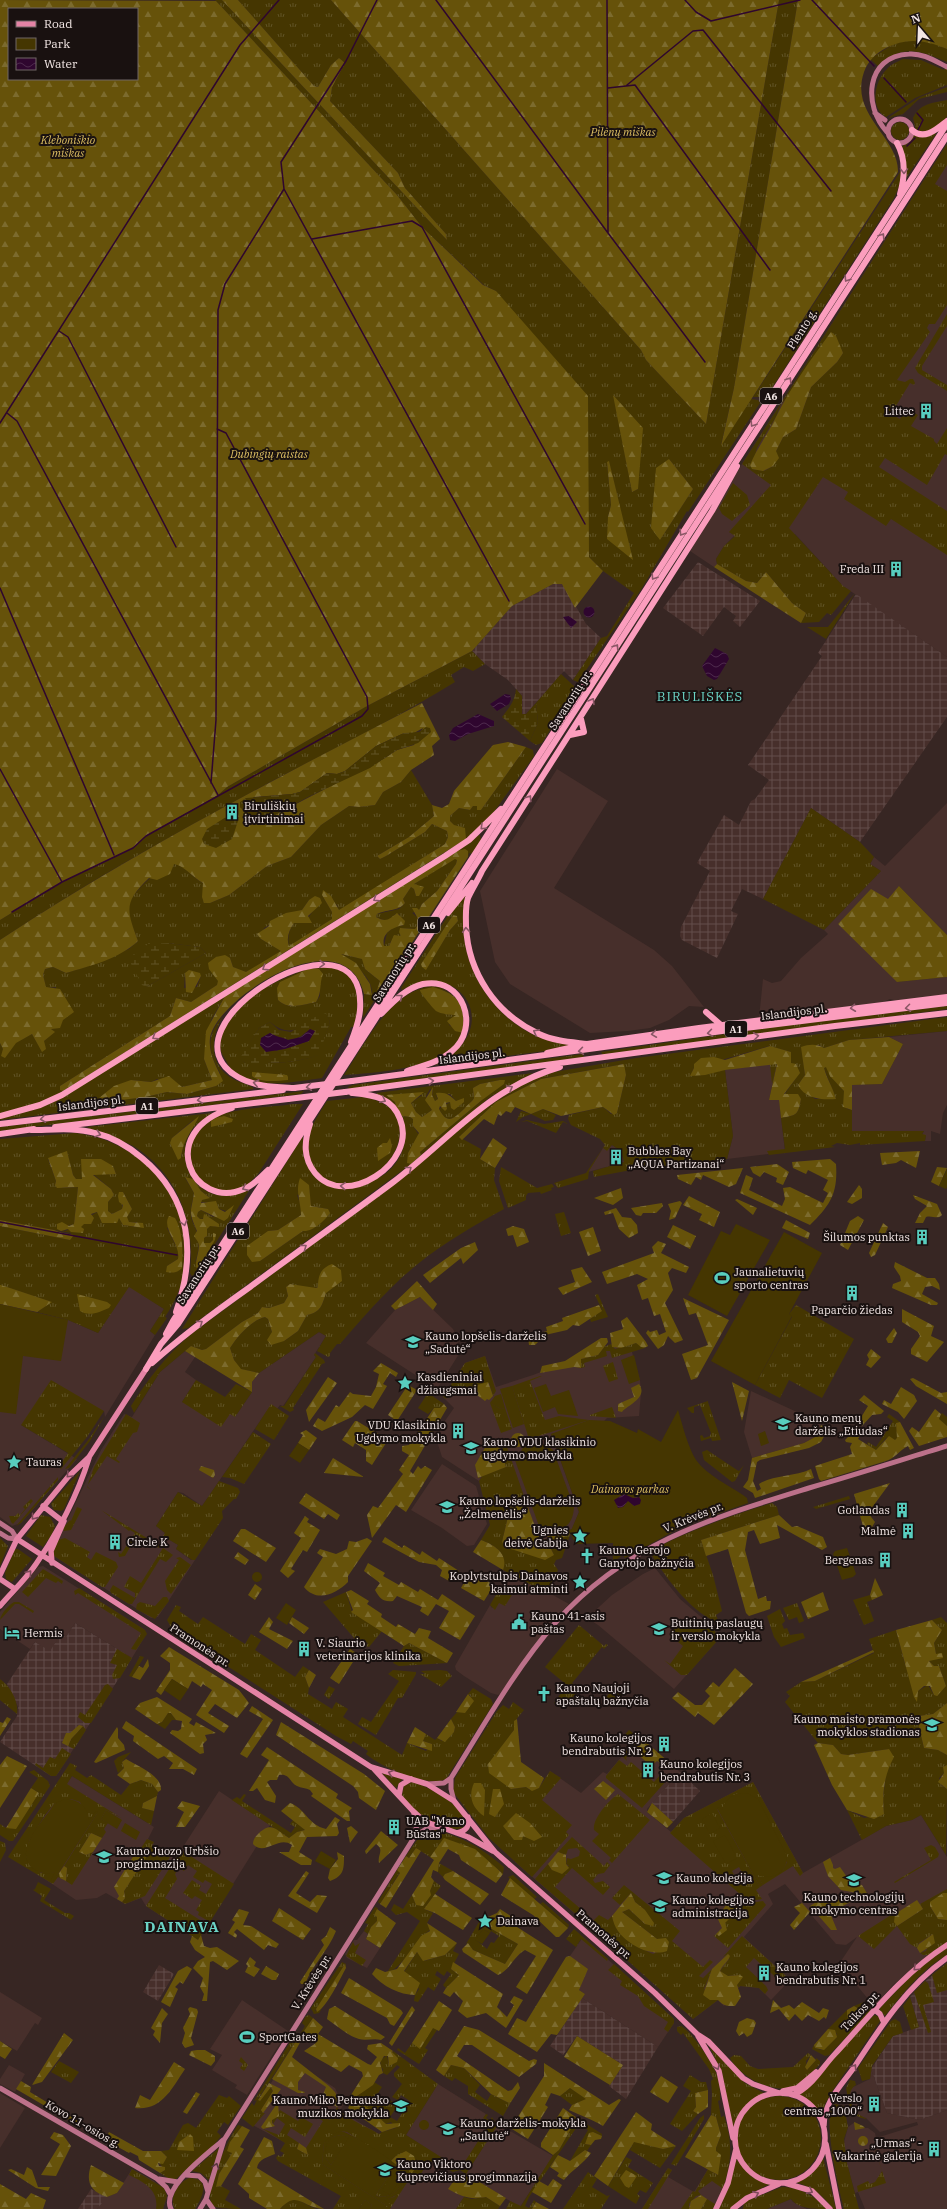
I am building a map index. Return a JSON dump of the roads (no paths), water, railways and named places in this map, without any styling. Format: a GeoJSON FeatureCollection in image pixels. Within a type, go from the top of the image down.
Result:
{"type":"FeatureCollection","features":[{"type":"Feature","properties":{"kind":"highway"},"geometry":{"type":"LineString","coordinates":[[912,130],[919,135],[924,135],[947,123]]}},
{"type":"Feature","properties":{"kind":"highway","name":"Plento g."},"geometry":{"type":"LineString","coordinates":[[678,546],[947,123]]}},
{"type":"Feature","properties":{"kind":"highway","name":"Plento g."},"geometry":{"type":"LineString","coordinates":[[678,546],[744,451],[947,136]]}},
{"type":"Feature","properties":{"kind":"highway"},"geometry":{"type":"LineString","coordinates":[[897,143],[905,171],[899,200]]}},
{"type":"Feature","properties":{"kind":"highway"},"geometry":{"type":"LineString","coordinates":[[587,1044],[561,1041],[540,1034],[520,1023],[503,1010],[486,989],[469,954],[466,913],[472,889],[482,871],[582,718],[712,511],[731,479],[744,451]]}},
{"type":"Feature","properties":{"kind":"highway","name":"Savanorių pr."},"geometry":{"type":"LineString","coordinates":[[146,1369],[173,1321],[275,1163],[511,799],[678,546]]}},
{"type":"Feature","properties":{"kind":"highway","name":"Savanorių pr."},"geometry":{"type":"LineString","coordinates":[[161,1344],[178,1324],[429,936],[678,546]]}},
{"type":"Feature","properties":{"kind":"highway"},"geometry":{"type":"LineString","coordinates":[[570,735],[584,732],[581,723],[582,718]]}},
{"type":"Feature","properties":{"kind":"highway"},"geometry":{"type":"LineString","coordinates":[[0,1116],[40,1105],[62,1095],[139,1048],[445,856],[477,833],[511,799]]}},
{"type":"Feature","properties":{"kind":"highway"},"geometry":{"type":"LineString","coordinates":[[429,936],[482,871]]}},
{"type":"Feature","properties":{"kind":"highway"},"geometry":{"type":"LineString","coordinates":[[294,1088],[266,1086],[238,1077],[226,1066],[219,1054],[218,1039],[225,1022],[235,1009],[257,991],[284,975],[306,966],[323,964],[344,970],[355,981],[360,996],[360,1015],[348,1051]]}},
{"type":"Feature","properties":{"kind":"highway"},"geometry":{"type":"LineString","coordinates":[[372,1024],[397,998],[423,984],[436,984],[450,988],[464,1003],[467,1017],[466,1031],[459,1045],[452,1051],[432,1062],[393,1076]]}},
{"type":"Feature","properties":{"kind":"highway"},"geometry":{"type":"LineString","coordinates":[[526,1059],[587,1044],[721,1025],[947,997]]}},
{"type":"Feature","properties":{"kind":"highway","name":"Islandijos pl."},"geometry":{"type":"LineString","coordinates":[[0,1124],[393,1076],[737,1029],[947,1003]]}},
{"type":"Feature","properties":{"kind":"highway"},"geometry":{"type":"LineString","coordinates":[[699,1028],[706,1020],[706,1012],[721,1025]]}},
{"type":"Feature","properties":{"kind":"highway","name":"Islandijos pl."},"geometry":{"type":"LineString","coordinates":[[0,1134],[379,1088],[725,1041],[947,1013]]}},
{"type":"Feature","properties":{"kind":"highway"},"geometry":{"type":"LineString","coordinates":[[146,1369],[182,1337],[393,1182],[481,1108],[509,1088],[541,1073],[579,1061]]}},
{"type":"Feature","properties":{"kind":"highway"},"geometry":{"type":"LineString","coordinates":[[313,1115],[306,1140],[305,1151],[310,1165],[321,1179],[335,1185],[350,1186],[367,1181],[382,1172],[398,1155],[403,1140],[403,1130],[398,1114],[382,1099],[345,1092]]}},
{"type":"Feature","properties":{"kind":"highway"},"geometry":{"type":"LineString","coordinates":[[248,1104],[214,1114],[198,1126],[188,1148],[190,1167],[196,1178],[206,1187],[226,1193],[236,1192],[252,1185],[275,1163]]}},
{"type":"Feature","properties":{"kind":"highway"},"geometry":{"type":"LineString","coordinates":[[31,1130],[94,1132],[135,1152],[163,1178],[181,1211],[188,1244],[186,1278],[173,1321]]}},
{"type":"Feature","properties":{"kind":"main road"},"geometry":{"type":"LineString","coordinates":[[887,132],[891,122],[900,119],[909,123],[912,130],[908,140],[897,143],[890,139],[887,132],[880,125],[874,112],[871,96],[873,82],[880,69],[891,60],[903,55],[916,54],[947,66]]}},
{"type":"Feature","properties":{"kind":"main road"},"geometry":{"type":"LineString","coordinates":[[874,112],[886,120]]}},
{"type":"Feature","properties":{"kind":"main road","name":"Savanorių pr."},"geometry":{"type":"LineString","coordinates":[[0,1606],[42,1556],[65,1513],[89,1457],[146,1369]]}},
{"type":"Feature","properties":{"kind":"main road","name":"V. Krėvės pr."},"geometry":{"type":"LineString","coordinates":[[451,1778],[500,1701],[543,1638],[575,1603],[616,1568],[669,1537],[718,1516],[947,1446]]}},
{"type":"Feature","properties":{"kind":"main road","name":"Savanorių pr."},"geometry":{"type":"LineString","coordinates":[[0,1575],[17,1539],[68,1476],[89,1457]]}},
{"type":"Feature","properties":{"kind":"main road"},"geometry":{"type":"LineString","coordinates":[[43,1506],[61,1520]]}},
{"type":"Feature","properties":{"kind":"main road"},"geometry":{"type":"LineString","coordinates":[[52,1563],[51,1550],[63,1524],[65,1513]]}},
{"type":"Feature","properties":{"kind":"main road"},"geometry":{"type":"LineString","coordinates":[[0,1523],[12,1531],[17,1539]]}},
{"type":"Feature","properties":{"kind":"main road"},"geometry":{"type":"LineString","coordinates":[[0,1533],[8,1538],[17,1539]]}},
{"type":"Feature","properties":{"kind":"main road","name":"Pramonės pr."},"geometry":{"type":"LineString","coordinates":[[17,1539],[52,1563],[372,1767],[424,1821],[457,1833],[495,1852]]}},
{"type":"Feature","properties":{"kind":"main road"},"geometry":{"type":"LineString","coordinates":[[0,1579],[15,1589]]}},
{"type":"Feature","properties":{"kind":"main road","name":"Pramonės pr."},"geometry":{"type":"LineString","coordinates":[[372,1767],[427,1784],[454,1801],[495,1852],[655,1993],[697,2034],[708,2041],[743,2078],[779,2093]]}},
{"type":"Feature","properties":{"kind":"main road"},"geometry":{"type":"LineString","coordinates":[[427,1784],[444,1783],[451,1778]]}},
{"type":"Feature","properties":{"kind":"main road"},"geometry":{"type":"LineString","coordinates":[[451,1778],[451,1789],[454,1801]]}},
{"type":"Feature","properties":{"kind":"main road"},"geometry":{"type":"LineString","coordinates":[[399,1795],[401,1785],[411,1779]]}},
{"type":"Feature","properties":{"kind":"main road"},"geometry":{"type":"LineString","coordinates":[[412,1810],[417,1823],[415,1836]]}},
{"type":"Feature","properties":{"kind":"main road"},"geometry":{"type":"LineString","coordinates":[[457,1833],[467,1829],[469,1825],[468,1817]]}},
{"type":"Feature","properties":{"kind":"main road"},"geometry":{"type":"LineString","coordinates":[[415,1836],[426,1829],[437,1827]]}},
{"type":"Feature","properties":{"kind":"main road","name":"V. Krėvės pr."},"geometry":{"type":"LineString","coordinates":[[200,2209],[206,2199],[224,2140],[415,1836]]}},
{"type":"Feature","properties":{"kind":"main road","name":"Taikos pr."},"geometry":{"type":"LineString","coordinates":[[793,2095],[807,2086],[875,2010],[924,1961],[947,1945]]}},
{"type":"Feature","properties":{"kind":"main road"},"geometry":{"type":"LineString","coordinates":[[839,2209],[828,2163],[824,2131],[829,2101],[884,2023],[914,1986],[947,1958]]}},
{"type":"Feature","properties":{"kind":"main road"},"geometry":{"type":"LineString","coordinates":[[875,2010],[880,2014],[884,2023]]}},
{"type":"Feature","properties":{"kind":"main road","name":"Pramonės pr."},"geometry":{"type":"LineString","coordinates":[[697,2034],[719,2071],[735,2146]]}},
{"type":"Feature","properties":{"kind":"main road"},"geometry":{"type":"LineString","coordinates":[[767,2089],[788,2091],[797,2088],[827,2062]]}},
{"type":"Feature","properties":{"kind":"main road","name":"Kovo 11-osios g."},"geometry":{"type":"LineString","coordinates":[[0,2088],[156,2178],[166,2187],[170,2194]]}},
{"type":"Feature","properties":{"kind":"main road"},"geometry":{"type":"LineString","coordinates":[[716,2209],[728,2183],[735,2146],[737,2123],[746,2108],[761,2097],[779,2093],[793,2095],[804,2100],[815,2110],[824,2131]]}},
{"type":"Feature","properties":{"kind":"main road"},"geometry":{"type":"LineString","coordinates":[[826,2112],[828,2163]]}},
{"type":"Feature","properties":{"kind":"main road"},"geometry":{"type":"LineString","coordinates":[[733,2209],[747,2198],[782,2183],[799,2178],[812,2168],[821,2154],[825,2138]]}},
{"type":"Feature","properties":{"kind":"main road","name":"V. Krėvės pr."},"geometry":{"type":"LineString","coordinates":[[170,2194],[185,2175],[224,2140]]}},
{"type":"Feature","properties":{"kind":"main road"},"geometry":{"type":"LineString","coordinates":[[735,2146],[742,2162],[752,2174],[766,2181],[782,2183],[812,2191],[830,2209]]}},
{"type":"Feature","properties":{"kind":"main road"},"geometry":{"type":"LineString","coordinates":[[185,2175],[199,2176],[205,2182],[208,2192]]}},
{"type":"Feature","properties":{"kind":"main road","name":"Kovo 11-osios g."},"geometry":{"type":"LineString","coordinates":[[156,2178],[178,2182]]}},
{"type":"Feature","properties":{"kind":"main road"},"geometry":{"type":"LineString","coordinates":[[169,2207],[170,2194]]}},
{"type":"Feature","properties":{"kind":"main road"},"geometry":{"type":"LineString","coordinates":[[206,2199],[213,2209]]}},
{"type":"Feature","properties":{"kind":"water"},"geometry":{"type":"Polygon","coordinates":[[[587,607],[591,607],[593,608],[593,616],[587,617],[584,614],[584,610],[587,607]]]}},
{"type":"Feature","properties":{"kind":"water"},"geometry":{"type":"Polygon","coordinates":[[[569,616],[577,622],[571,628],[563,617],[569,616]]]}},
{"type":"Feature","properties":{"kind":"water"},"geometry":{"type":"Polygon","coordinates":[[[715,648],[727,654],[729,659],[717,679],[714,680],[707,676],[702,666],[715,648]]]}},
{"type":"Feature","properties":{"kind":"water"},"geometry":{"type":"Polygon","coordinates":[[[505,694],[510,695],[511,699],[509,704],[497,711],[490,704],[505,694]]]}},
{"type":"Feature","properties":{"kind":"water"},"geometry":{"type":"Polygon","coordinates":[[[478,714],[494,721],[494,726],[468,734],[455,741],[450,740],[449,735],[453,728],[478,714]]]}},
{"type":"Feature","properties":{"kind":"water"},"geometry":{"type":"Polygon","coordinates":[[[310,1029],[315,1031],[309,1041],[285,1049],[266,1052],[260,1045],[261,1038],[270,1033],[288,1040],[301,1037],[310,1029]]]}},
{"type":"Feature","properties":{"kind":"water"},"geometry":{"type":"Polygon","coordinates":[[[624,1494],[633,1498],[639,1497],[641,1500],[640,1504],[634,1506],[628,1501],[623,1507],[618,1508],[614,1500],[624,1494]]]}},
{"type":"Feature","properties":{"kind":"waterway"},"geometry":{"type":"LineString","coordinates":[[0,423],[240,45],[279,0]]}},
{"type":"Feature","properties":{"kind":"waterway"},"geometry":{"type":"LineString","coordinates":[[377,0],[346,61],[281,162],[284,189],[509,601]]}},
{"type":"Feature","properties":{"kind":"waterway"},"geometry":{"type":"LineString","coordinates":[[436,0],[608,233]]}},
{"type":"Feature","properties":{"kind":"waterway"},"geometry":{"type":"LineString","coordinates":[[607,0],[608,233],[705,362]]}},
{"type":"Feature","properties":{"kind":"waterway"},"geometry":{"type":"LineString","coordinates":[[685,0],[696,12],[711,21],[800,0]]}},
{"type":"Feature","properties":{"kind":"waterway"},"geometry":{"type":"LineString","coordinates":[[812,0],[874,66]]}},
{"type":"Feature","properties":{"kind":"waterway"},"geometry":{"type":"LineString","coordinates":[[627,85],[693,31],[703,30],[831,191]]}},
{"type":"Feature","properties":{"kind":"waterway"},"geometry":{"type":"LineString","coordinates":[[884,78],[906,102]]}},
{"type":"Feature","properties":{"kind":"waterway"},"geometry":{"type":"LineString","coordinates":[[608,88],[635,85],[770,270]]}},
{"type":"Feature","properties":{"kind":"waterway"},"geometry":{"type":"LineString","coordinates":[[917,113],[923,120],[918,130]]}},
{"type":"Feature","properties":{"kind":"waterway"},"geometry":{"type":"LineString","coordinates":[[907,146],[915,138]]}},
{"type":"Feature","properties":{"kind":"waterway"},"geometry":{"type":"LineString","coordinates":[[211,783],[216,720],[218,310],[225,284],[284,189]]}},
{"type":"Feature","properties":{"kind":"waterway"},"geometry":{"type":"LineString","coordinates":[[312,239],[412,221],[422,227],[585,524]]}},
{"type":"Feature","properties":{"kind":"waterway"},"geometry":{"type":"LineString","coordinates":[[59,331],[68,337],[176,547]]}},
{"type":"Feature","properties":{"kind":"waterway"},"geometry":{"type":"LineString","coordinates":[[7,413],[17,421],[218,795]]}},
{"type":"Feature","properties":{"kind":"waterway"},"geometry":{"type":"LineString","coordinates":[[12,912],[62,882],[133,848],[146,836],[362,716],[368,709],[367,697],[226,433],[217,429]]}},
{"type":"Feature","properties":{"kind":"waterway"},"geometry":{"type":"LineString","coordinates":[[0,588],[114,855]]}},
{"type":"Feature","properties":{"kind":"waterway"},"geometry":{"type":"LineString","coordinates":[[0,769],[62,882]]}},
{"type":"Feature","properties":{"kind":"waterway"},"geometry":{"type":"LineString","coordinates":[[0,1222],[177,1255]]}},
{"type":"Feature","properties":{"kind":"place","name":"Littec"},"geometry":{"type":"Point","coordinates":[926,411]}},
{"type":"Feature","properties":{"kind":"place","name":"Freda III"},"geometry":{"type":"Point","coordinates":[896,569]}},
{"type":"Feature","properties":{"kind":"place","name":"Biruliškių įtvirtinimai"},"geometry":{"type":"Point","coordinates":[232,812]}},
{"type":"Feature","properties":{"kind":"place","name":"Bubbles Bay „AQUA Partizanai“"},"geometry":{"type":"Point","coordinates":[616,1157]}},
{"type":"Feature","properties":{"kind":"place","name":"Šilumos punktas"},"geometry":{"type":"Point","coordinates":[922,1237]}},
{"type":"Feature","properties":{"kind":"place","name":"Jaunalietuvių sporto centras"},"geometry":{"type":"Point","coordinates":[722,1278]}},
{"type":"Feature","properties":{"kind":"place","name":"Paparčio žiedas"},"geometry":{"type":"Point","coordinates":[852,1293]}},
{"type":"Feature","properties":{"kind":"place","name":"Kauno lopšelis-darželis „Sadutė“"},"geometry":{"type":"Point","coordinates":[413,1342]}},
{"type":"Feature","properties":{"kind":"place","name":"Kasdieniniai džiaugsmai"},"geometry":{"type":"Point","coordinates":[405,1383]}},
{"type":"Feature","properties":{"kind":"place","name":"Kauno menų darželis „Etiudas“"},"geometry":{"type":"Point","coordinates":[783,1424]}},
{"type":"Feature","properties":{"kind":"place","name":"VDU Klasikinio Ugdymo mokykla"},"geometry":{"type":"Point","coordinates":[458,1431]}},
{"type":"Feature","properties":{"kind":"place","name":"Kauno VDU klasikinio ugdymo mokykla"},"geometry":{"type":"Point","coordinates":[471,1448]}},
{"type":"Feature","properties":{"kind":"place","name":"Tauras"},"geometry":{"type":"Point","coordinates":[14,1462]}},
{"type":"Feature","properties":{"kind":"place","name":"Kauno lopšelis-darželis „Želmenėlis“"},"geometry":{"type":"Point","coordinates":[447,1507]}},
{"type":"Feature","properties":{"kind":"place","name":"Gotlandas"},"geometry":{"type":"Point","coordinates":[902,1510]}},
{"type":"Feature","properties":{"kind":"place","name":"Malmė"},"geometry":{"type":"Point","coordinates":[908,1531]}},
{"type":"Feature","properties":{"kind":"place","name":"Ugnies deivė Gabija"},"geometry":{"type":"Point","coordinates":[580,1536]}},
{"type":"Feature","properties":{"kind":"place","name":"Circle K"},"geometry":{"type":"Point","coordinates":[115,1542]}},
{"type":"Feature","properties":{"kind":"place","name":"Kauno Gerojo Ganytojo bažnyčia"},"geometry":{"type":"Point","coordinates":[587,1556]}},
{"type":"Feature","properties":{"kind":"place","name":"Bergenas"},"geometry":{"type":"Point","coordinates":[885,1560]}},
{"type":"Feature","properties":{"kind":"place","name":"Koplytstulpis Dainavos kaimui atminti"},"geometry":{"type":"Point","coordinates":[580,1582]}},
{"type":"Feature","properties":{"kind":"place","name":"Kauno 41-asis paštas"},"geometry":{"type":"Point","coordinates":[519,1622]}},
{"type":"Feature","properties":{"kind":"place","name":"Buitinių paslaugų ir verslo mokykla"},"geometry":{"type":"Point","coordinates":[659,1629]}},
{"type":"Feature","properties":{"kind":"place","name":"Hermis"},"geometry":{"type":"Point","coordinates":[12,1633]}},
{"type":"Feature","properties":{"kind":"place","name":"V. Siaurio veterinarijos klinika"},"geometry":{"type":"Point","coordinates":[304,1649]}},
{"type":"Feature","properties":{"kind":"place","name":"Kauno Naujoji apaštalų bažnyčia"},"geometry":{"type":"Point","coordinates":[544,1694]}},
{"type":"Feature","properties":{"kind":"place","name":"Kauno maisto pramonės mokyklos stadionas"},"geometry":{"type":"Point","coordinates":[932,1725]}},
{"type":"Feature","properties":{"kind":"place","name":"Kauno kolegijos bendrabutis Nr. 2"},"geometry":{"type":"Point","coordinates":[664,1744]}},
{"type":"Feature","properties":{"kind":"place","name":"Kauno kolegijos bendrabutis Nr. 3"},"geometry":{"type":"Point","coordinates":[648,1770]}},
{"type":"Feature","properties":{"kind":"place","name":"UAB \"Mano Būstas\""},"geometry":{"type":"Point","coordinates":[394,1827]}},
{"type":"Feature","properties":{"kind":"place","name":"Kauno Juozo Urbšio progimnazija"},"geometry":{"type":"Point","coordinates":[104,1857]}},
{"type":"Feature","properties":{"kind":"place","name":"Kauno kolegija"},"geometry":{"type":"Point","coordinates":[664,1878]}},
{"type":"Feature","properties":{"kind":"place","name":"Kauno technologijų mokymo centras"},"geometry":{"type":"Point","coordinates":[854,1880]}},
{"type":"Feature","properties":{"kind":"place","name":"Kauno kolegijos administracija"},"geometry":{"type":"Point","coordinates":[660,1906]}},
{"type":"Feature","properties":{"kind":"place","name":"Dainava"},"geometry":{"type":"Point","coordinates":[485,1921]}},
{"type":"Feature","properties":{"kind":"place","name":"Kauno kolegijos bendrabutis Nr. 1"},"geometry":{"type":"Point","coordinates":[764,1973]}},
{"type":"Feature","properties":{"kind":"place","name":"SportGates"},"geometry":{"type":"Point","coordinates":[247,2037]}},
{"type":"Feature","properties":{"kind":"place","name":"Verslo centras „1000“"},"geometry":{"type":"Point","coordinates":[874,2104]}},
{"type":"Feature","properties":{"kind":"place","name":"Kauno Miko Petrausko muzikos mokykla"},"geometry":{"type":"Point","coordinates":[401,2106]}},
{"type":"Feature","properties":{"kind":"place","name":"Kauno darželis-mokykla „Saulutė“"},"geometry":{"type":"Point","coordinates":[448,2129]}},
{"type":"Feature","properties":{"kind":"place","name":"„Urmas“ - Vakarinė galerija"},"geometry":{"type":"Point","coordinates":[934,2149]}},
{"type":"Feature","properties":{"kind":"place","name":"Kauno Viktoro Kuprevičiaus progimnazija"},"geometry":{"type":"Point","coordinates":[385,2170]}},
{"type":"Feature","properties":{"kind":"district","name":"BIRULIŠKĖS"},"geometry":{"type":"Point","coordinates":[700,696]}},
{"type":"Feature","properties":{"kind":"district","name":"DAINAVA"},"geometry":{"type":"Point","coordinates":[182,1927]}},
{"type":"Feature","properties":{"kind":"park label","name":"Pilėnų miškas"},"geometry":{"type":"Point","coordinates":[623,132]}},
{"type":"Feature","properties":{"kind":"park label","name":"Kleboniškio miškas"},"geometry":{"type":"Point","coordinates":[68,146]}},
{"type":"Feature","properties":{"kind":"park label","name":"Dubingių raistas"},"geometry":{"type":"Point","coordinates":[269,454]}},
{"type":"Feature","properties":{"kind":"park label","name":"Dainavos parkas"},"geometry":{"type":"Point","coordinates":[630,1489]}}]}
